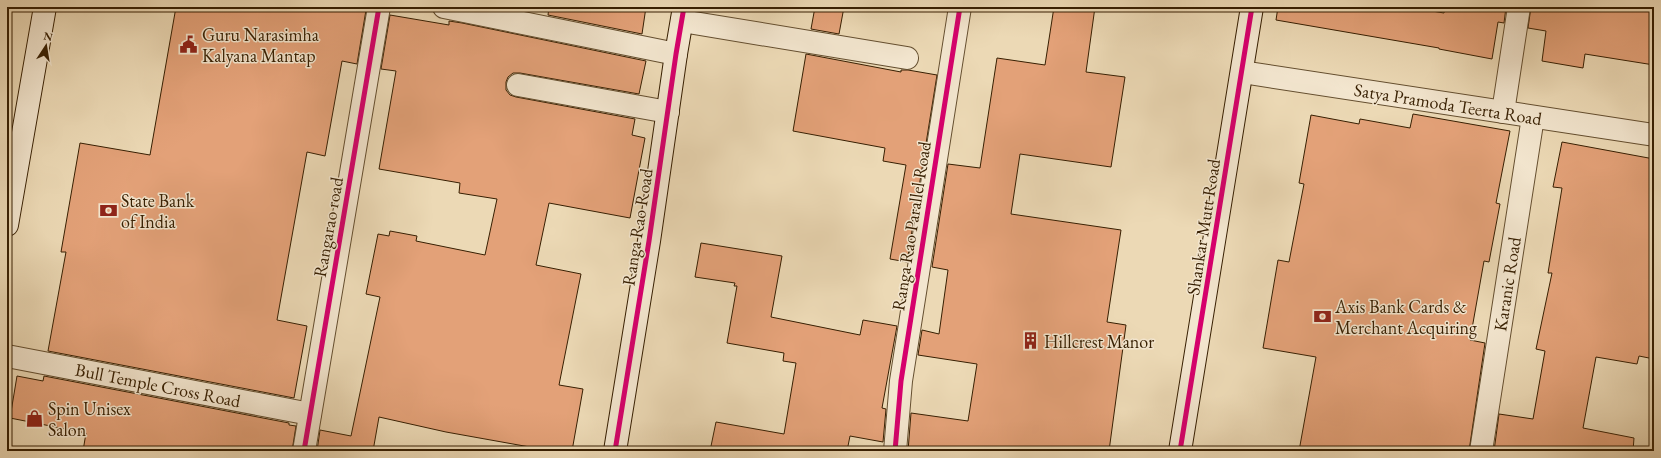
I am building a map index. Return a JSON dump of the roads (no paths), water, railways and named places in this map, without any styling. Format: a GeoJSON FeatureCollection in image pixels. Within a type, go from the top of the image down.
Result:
{"type":"FeatureCollection","features":[{"type":"Feature","properties":{"kind":"street"},"geometry":{"type":"LineString","coordinates":[[7,225],[45,7]]}},
{"type":"Feature","properties":{"kind":"street","name":"Rangarao road"},"geometry":{"type":"LineString","coordinates":[[304,451],[379,7]]}},
{"type":"Feature","properties":{"kind":"street"},"geometry":{"type":"LineString","coordinates":[[444,7],[676,54]]}},
{"type":"Feature","properties":{"kind":"street","name":"Ranga Rao Parallel Road"},"geometry":{"type":"LineString","coordinates":[[895,451],[901,381],[960,7]]}},
{"type":"Feature","properties":{"kind":"street","name":"Shankar Mutt Road"},"geometry":{"type":"LineString","coordinates":[[1180,451],[1252,7]]}},
{"type":"Feature","properties":{"kind":"street"},"geometry":{"type":"LineString","coordinates":[[1503,112],[1519,7]]}},
{"type":"Feature","properties":{"kind":"street"},"geometry":{"type":"LineString","coordinates":[[683,14],[907,58]]}},
{"type":"Feature","properties":{"kind":"street","name":"Ranga Rao Road"},"geometry":{"type":"LineString","coordinates":[[615,451],[649,241],[683,14]]}},
{"type":"Feature","properties":{"kind":"street","name":"Satya Pramoda Teerta Road"},"geometry":{"type":"LineString","coordinates":[[1242,72],[1654,135]]}},
{"type":"Feature","properties":{"kind":"street"},"geometry":{"type":"LineString","coordinates":[[518,85],[668,112]]}},
{"type":"Feature","properties":{"kind":"street","name":"Karanic Road"},"geometry":{"type":"LineString","coordinates":[[1481,451],[1533,117]]}},
{"type":"Feature","properties":{"kind":"street","name":"Bull Temple Cross Road"},"geometry":{"type":"LineString","coordinates":[[7,356],[310,414]]}},
{"type":"Feature","properties":{"kind":"place","name":"Guru Narasimha Kalyana Mantap"},"geometry":{"type":"Point","coordinates":[189,44]}},
{"type":"Feature","properties":{"kind":"place","name":"State Bank of India"},"geometry":{"type":"Point","coordinates":[108,210]}},
{"type":"Feature","properties":{"kind":"place","name":"Axis Bank Cards & Merchant Acquiring"},"geometry":{"type":"Point","coordinates":[1322,316]}},
{"type":"Feature","properties":{"kind":"place","name":"Hillcrest Manor"},"geometry":{"type":"Point","coordinates":[1031,341]}},
{"type":"Feature","properties":{"kind":"place","name":"Spin Unisex Salon"},"geometry":{"type":"Point","coordinates":[35,418]}}]}
